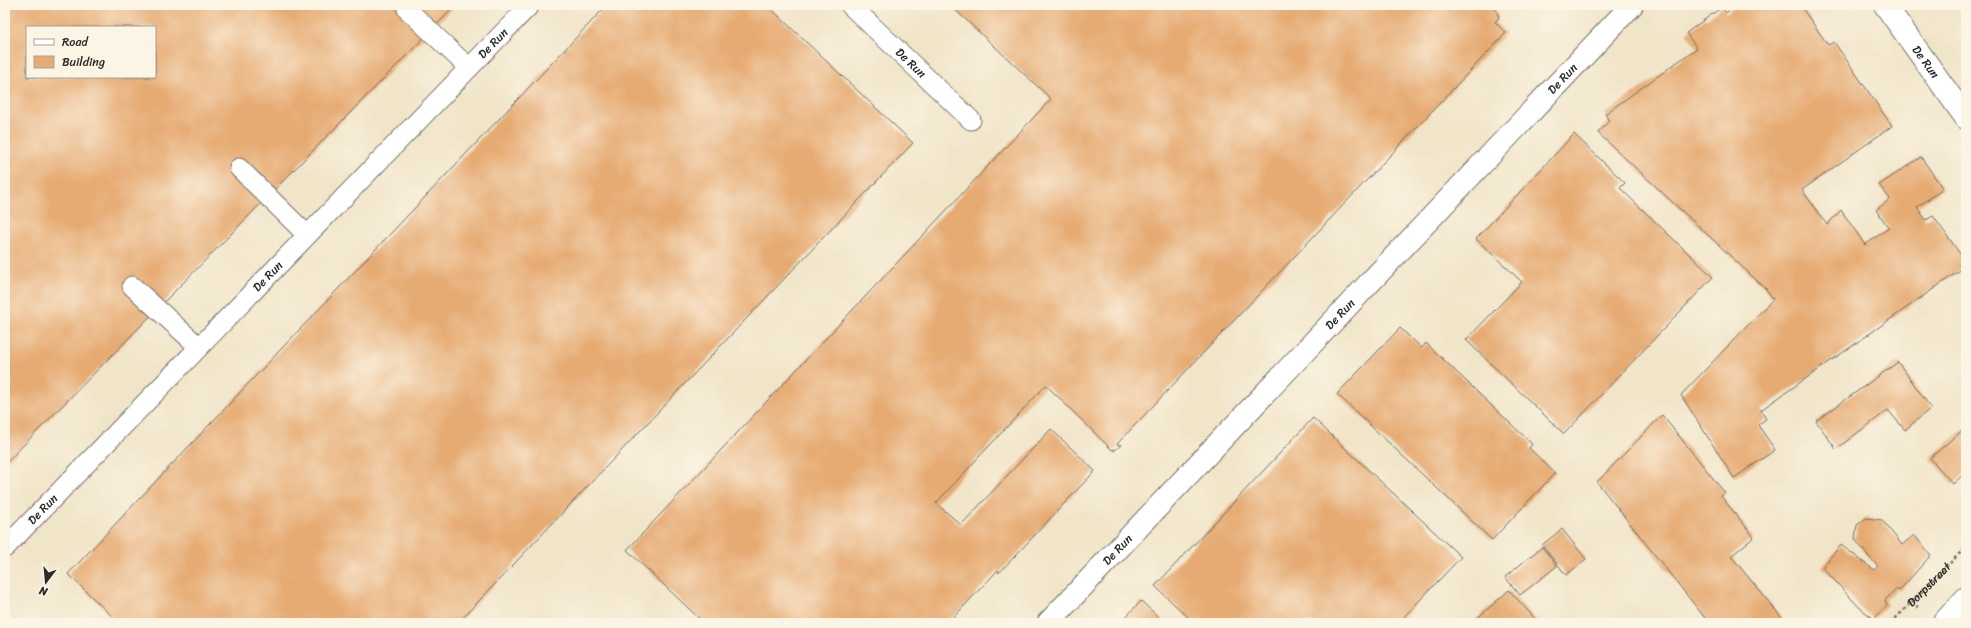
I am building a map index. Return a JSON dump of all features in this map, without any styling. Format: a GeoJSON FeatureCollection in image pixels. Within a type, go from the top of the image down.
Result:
{"type":"FeatureCollection","features":[{"type":"Feature","properties":{"kind":"street","name":"De Run"},"geometry":{"type":"LineString","coordinates":[[1048,623],[1632,5]]}},
{"type":"Feature","properties":{"kind":"street","name":"De Run"},"geometry":{"type":"LineString","coordinates":[[1885,5],[1966,118]]}},
{"type":"Feature","properties":{"kind":"street"},"geometry":{"type":"LineString","coordinates":[[1943,623],[1966,598]]}},
{"type":"Feature","properties":{"kind":"lane","name":"De Run"},"geometry":{"type":"LineString","coordinates":[[5,548],[530,5]]}},
{"type":"Feature","properties":{"kind":"lane","name":"De Run"},"geometry":{"type":"LineString","coordinates":[[850,5],[971,120]]}},
{"type":"Feature","properties":{"kind":"lane"},"geometry":{"type":"LineString","coordinates":[[407,9],[469,68]]}},
{"type":"Feature","properties":{"kind":"lane"},"geometry":{"type":"LineString","coordinates":[[239,168],[307,236]]}},
{"type":"Feature","properties":{"kind":"lane"},"geometry":{"type":"LineString","coordinates":[[132,286],[199,347]]}},
{"type":"Feature","properties":{"kind":"path","name":"Dorpstraat"},"geometry":{"type":"LineString","coordinates":[[1891,623],[1966,546]]}},
{"type":"Feature","properties":{"kind":"building"},"geometry":{"type":"Polygon","coordinates":[[[5,5],[456,5],[5,464],[5,5]]]}},
{"type":"Feature","properties":{"kind":"building"},"geometry":{"type":"Polygon","coordinates":[[[607,5],[767,5],[913,143],[458,623],[119,623],[68,574],[607,5]]]}},
{"type":"Feature","properties":{"kind":"building"},"geometry":{"type":"Polygon","coordinates":[[[950,5],[1494,5],[1499,18],[1495,22],[1506,33],[1117,444],[1121,445],[1114,451],[1114,449],[1112,450],[1046,385],[936,503],[961,525],[1051,429],[1095,471],[999,573],[998,570],[948,623],[704,623],[627,550],[1051,99],[950,5]]]}},
{"type":"Feature","properties":{"kind":"building"},"geometry":{"type":"Polygon","coordinates":[[[1736,5],[1800,5],[1828,45],[1834,42],[1892,126],[1802,190],[1827,225],[1841,210],[1865,245],[1889,228],[1876,210],[1890,199],[1879,185],[1921,157],[1943,189],[1917,207],[1926,220],[1933,216],[1966,262],[1966,266],[1761,410],[1766,419],[1758,425],[1775,450],[1734,478],[1681,395],[1773,299],[1766,289],[1598,133],[1609,121],[1605,114],[1697,48],[1686,33],[1722,7],[1726,13],[1736,5]]]}},
{"type":"Feature","properties":{"kind":"building"},"geometry":{"type":"Polygon","coordinates":[[[1574,134],[1625,183],[1620,188],[1713,277],[1564,434],[1466,340],[1522,282],[1476,239],[1574,134]]]}},
{"type":"Feature","properties":{"kind":"building"},"geometry":{"type":"Polygon","coordinates":[[[1400,328],[1422,348],[1426,343],[1532,444],[1529,448],[1555,473],[1492,540],[1337,394],[1400,328]]]}},
{"type":"Feature","properties":{"kind":"building"},"geometry":{"type":"Polygon","coordinates":[[[1898,362],[1931,408],[1905,430],[1888,410],[1836,449],[1816,421],[1898,362]]]}},
{"type":"Feature","properties":{"kind":"building"},"geometry":{"type":"Polygon","coordinates":[[[1662,415],[1725,493],[1721,496],[1754,537],[1731,556],[1782,618],[1788,623],[1709,623],[1597,482],[1662,415]]]}},
{"type":"Feature","properties":{"kind":"building"},"geometry":{"type":"Polygon","coordinates":[[[1313,418],[1461,557],[1398,623],[1194,623],[1155,586],[1313,418]]]}},
{"type":"Feature","properties":{"kind":"building"},"geometry":{"type":"Polygon","coordinates":[[[1966,427],[1966,472],[1953,484],[1930,458],[1966,427]]]}},
{"type":"Feature","properties":{"kind":"building"},"geometry":{"type":"Polygon","coordinates":[[[1866,518],[1882,520],[1902,545],[1914,535],[1931,555],[1899,591],[1897,589],[1885,600],[1887,605],[1874,619],[1859,607],[1822,567],[1841,545],[1874,570],[1878,566],[1867,555],[1855,539],[1857,525],[1866,518]]]}},
{"type":"Feature","properties":{"kind":"building"},"geometry":{"type":"Polygon","coordinates":[[[1562,529],[1586,559],[1566,575],[1542,545],[1562,529]]]}},
{"type":"Feature","properties":{"kind":"building"},"geometry":{"type":"Polygon","coordinates":[[[1542,547],[1557,566],[1520,595],[1505,577],[1542,547]]]}},
{"type":"Feature","properties":{"kind":"building"},"geometry":{"type":"Polygon","coordinates":[[[1509,590],[1539,623],[1472,623],[1509,590]]]}},
{"type":"Feature","properties":{"kind":"building"},"geometry":{"type":"Polygon","coordinates":[[[1141,601],[1165,623],[1120,623],[1141,601]]]}}]}
